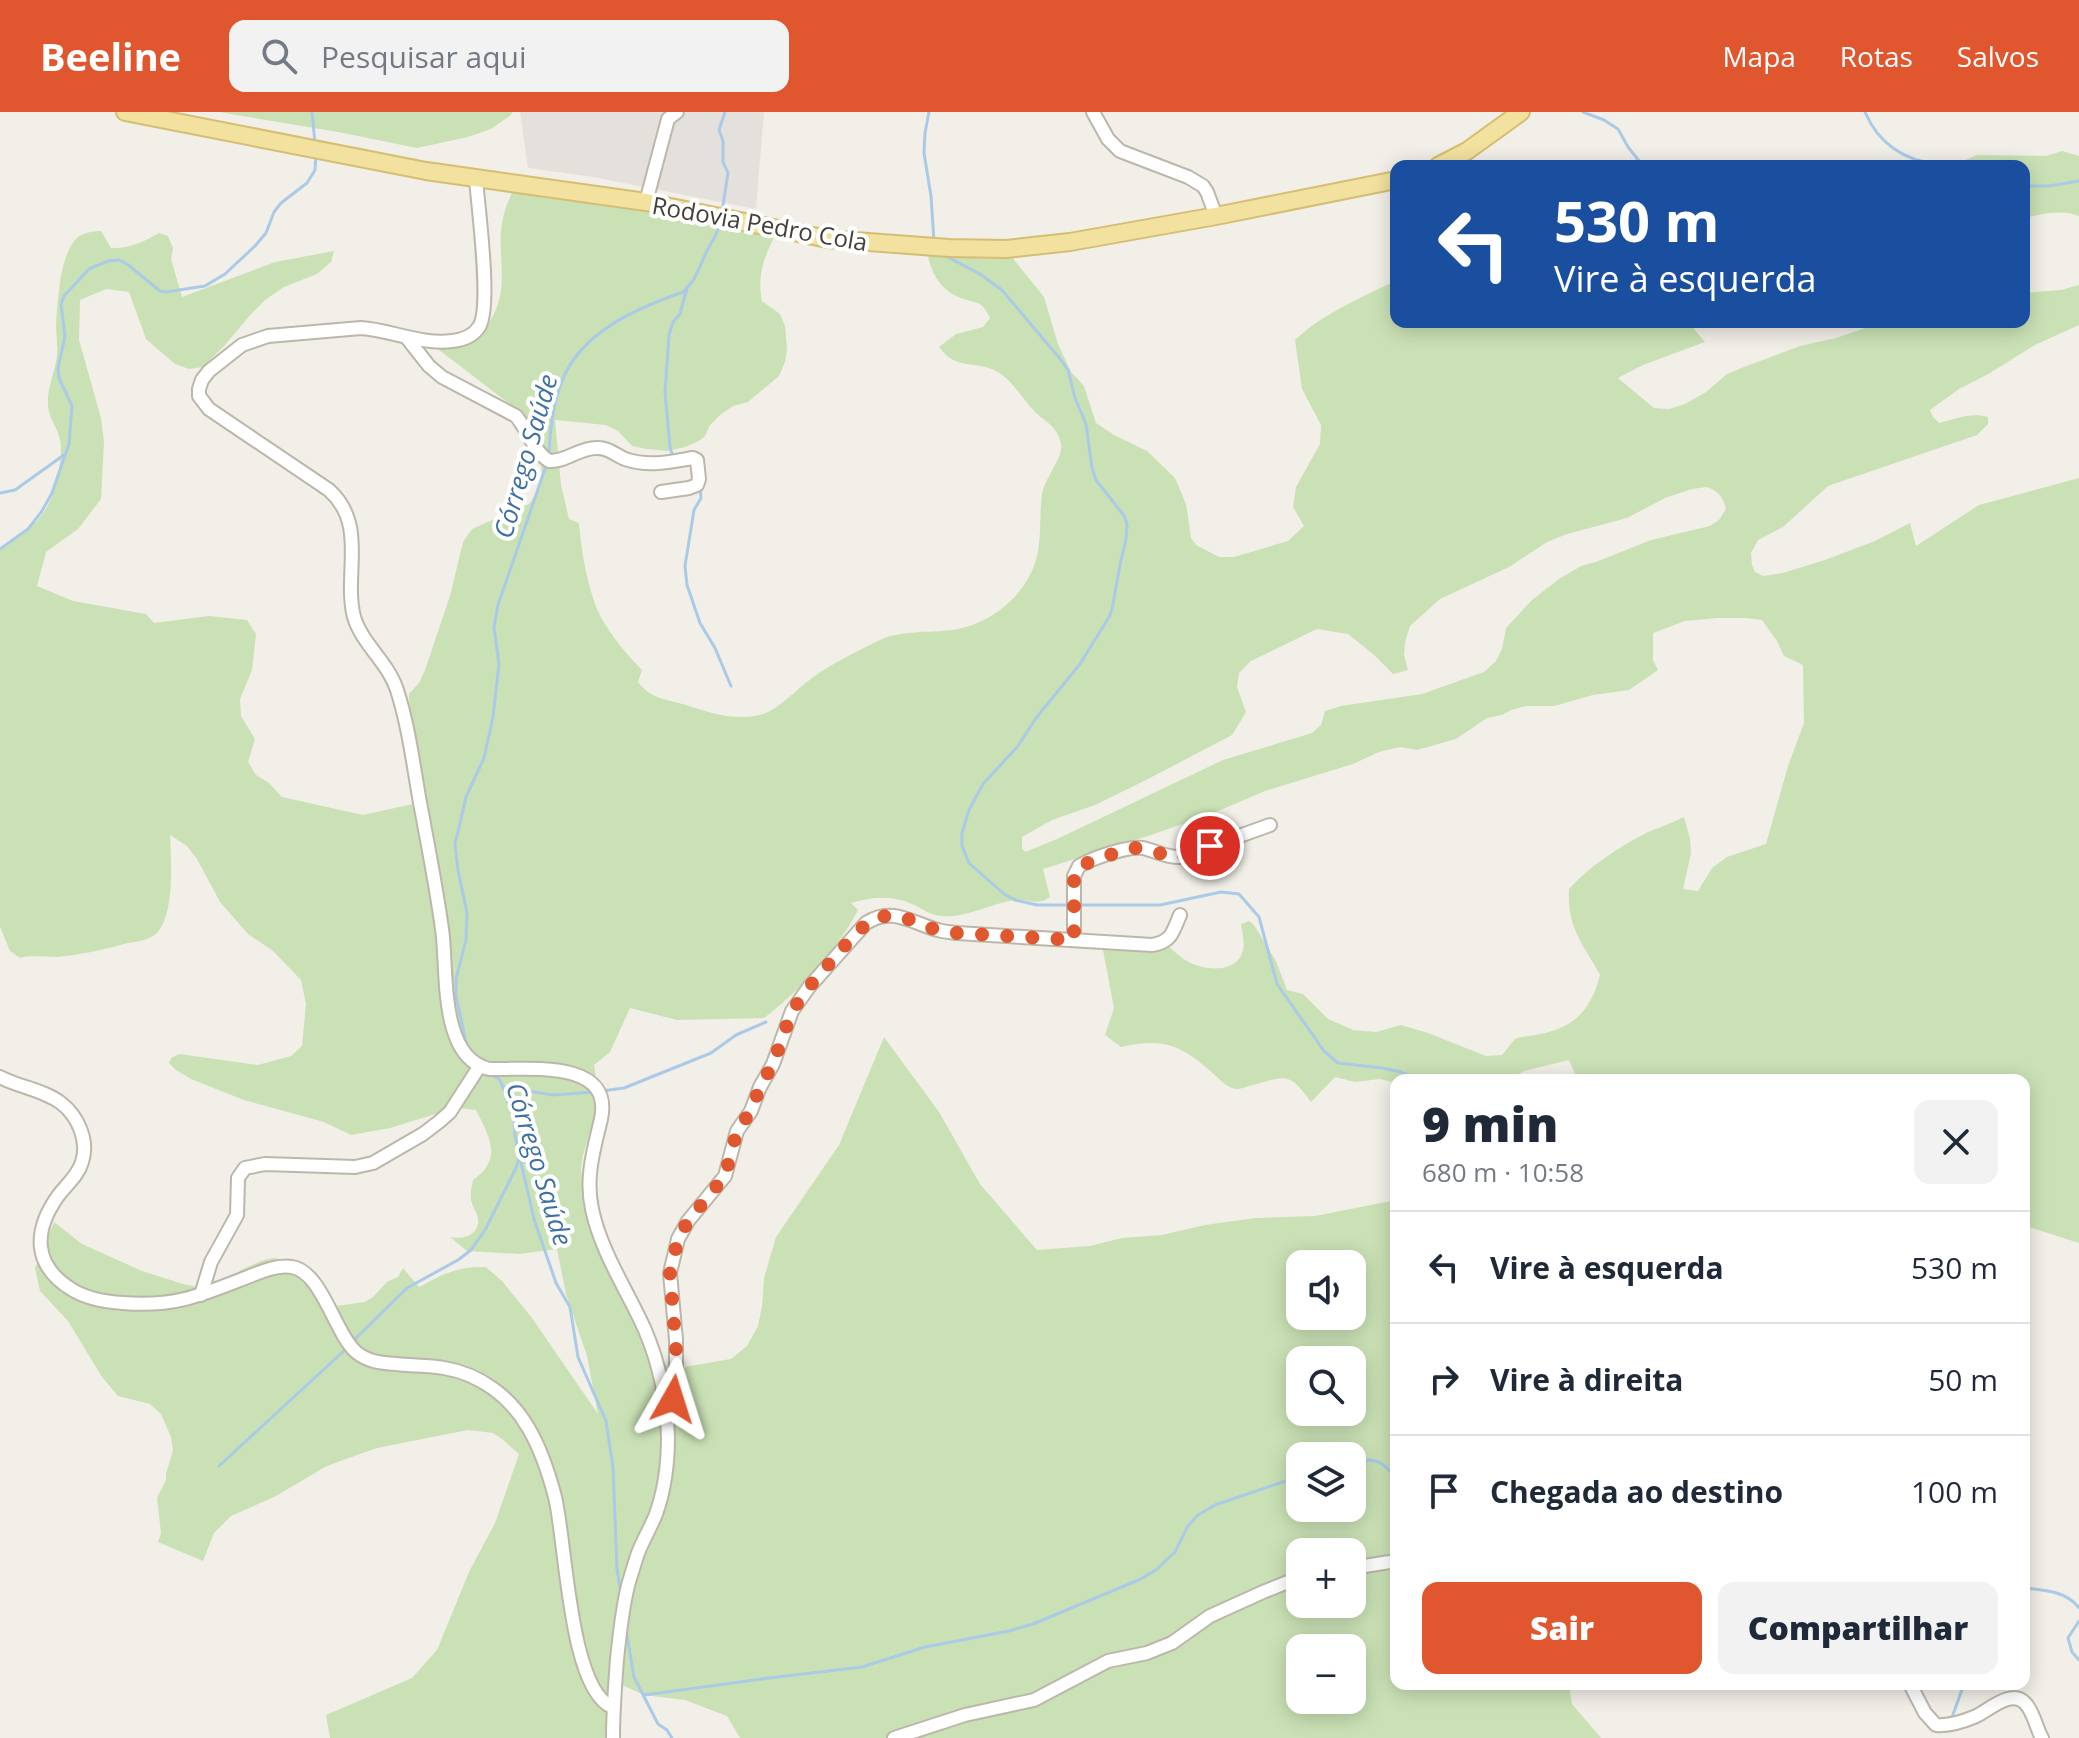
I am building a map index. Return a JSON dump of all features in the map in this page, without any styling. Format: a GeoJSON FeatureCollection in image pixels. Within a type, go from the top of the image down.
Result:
{"type":"FeatureCollection","features":[{"type":"Feature","properties":{"kind":"main road","name":"Rodovia Pedro Cola"},"geometry":{"type":"LineString","coordinates":[[125,112],[358,159],[646,202],[828,239],[980,250],[1070,242],[1390,181]]}},
{"type":"Feature","properties":{"kind":"main road"},"geometry":{"type":"LineString","coordinates":[[1450,160],[1521,112]]}},
{"type":"Feature","properties":{"kind":"street"},"geometry":{"type":"LineString","coordinates":[[1093,112],[1108,139],[1120,151],[1188,177],[1203,186],[1216,216]]}},
{"type":"Feature","properties":{"kind":"street"},"geometry":{"type":"LineString","coordinates":[[646,202],[669,114]]}},
{"type":"Feature","properties":{"kind":"street"},"geometry":{"type":"LineString","coordinates":[[476,179],[485,300],[480,326],[467,338],[425,341],[361,328],[254,339],[209,371],[202,380],[199,396],[216,414],[329,490],[344,507],[352,538],[354,615],[360,631],[389,671],[397,689],[443,930],[449,1015],[462,1048],[479,1067],[559,1070],[584,1078],[597,1088],[602,1103],[602,1117],[590,1166],[591,1207],[598,1233],[653,1351],[666,1421],[667,1460],[655,1515],[638,1552],[620,1619],[612,1707],[613,1738]]}},
{"type":"Feature","properties":{"kind":"street"},"geometry":{"type":"LineString","coordinates":[[407,338],[442,377],[516,416],[538,451],[549,461],[592,448],[606,449],[641,463],[697,460],[697,485],[661,492]]}},
{"type":"Feature","properties":{"kind":"street"},"geometry":{"type":"LineString","coordinates":[[1074,940],[1074,876],[1079,866],[1135,848],[1181,857],[1270,825]]}},
{"type":"Feature","properties":{"kind":"street"},"geometry":{"type":"LineString","coordinates":[[666,1421],[676,1384],[670,1273],[678,1239],[688,1221],[725,1176],[737,1131],[751,1111],[773,1064],[792,1011],[809,987],[866,923],[883,915],[900,916],[939,931],[1152,945],[1168,939],[1180,915]]}},
{"type":"Feature","properties":{"kind":"street"},"geometry":{"type":"LineString","coordinates":[[201,1295],[211,1262],[237,1215],[238,1178],[245,1168],[265,1164],[355,1167],[373,1163],[423,1134],[450,1112],[479,1067]]}},
{"type":"Feature","properties":{"kind":"street"},"geometry":{"type":"LineString","coordinates":[[0,1077],[59,1101],[68,1109],[82,1134],[85,1149],[82,1163],[59,1195],[43,1226],[40,1243],[45,1263],[69,1288],[105,1302],[158,1305],[201,1295],[290,1266],[308,1275],[343,1336],[357,1353],[373,1362],[443,1368],[479,1378],[512,1404],[543,1457],[555,1497],[574,1625],[589,1679],[602,1701],[612,1707]]}},
{"type":"Feature","properties":{"kind":"street"},"geometry":{"type":"LineString","coordinates":[[1366,1566],[1390,1562]]}},
{"type":"Feature","properties":{"kind":"street"},"geometry":{"type":"LineString","coordinates":[[894,1738],[965,1715],[1034,1700],[1108,1661],[1147,1653],[1172,1643],[1210,1616],[1286,1583]]}},
{"type":"Feature","properties":{"kind":"street"},"geometry":{"type":"LineString","coordinates":[[1913,1690],[1925,1713],[1936,1725],[1944,1726],[1978,1716],[2015,1698],[2025,1703],[2042,1738]]}},
{"type":"Feature","properties":{"kind":"shaded area"},"geometry":{"type":"Polygon","coordinates":[[[520,112],[764,112],[756,209],[593,177],[528,168],[520,112]]]}},
{"type":"Feature","properties":{"kind":"green space"},"geometry":{"type":"Polygon","coordinates":[[[219,112],[512,112],[491,129],[417,148],[219,112]]]}},
{"type":"Feature","properties":{"kind":"green space"},"geometry":{"type":"Polygon","coordinates":[[[2062,151],[2079,156],[2079,216],[2059,213],[2030,217],[2030,160],[1966,160],[1977,155],[2046,156],[2062,151]]]}},
{"type":"Feature","properties":{"kind":"green space"},"geometry":{"type":"Polygon","coordinates":[[[519,178],[779,228],[766,255],[760,291],[762,301],[780,314],[785,326],[787,350],[779,376],[748,402],[733,406],[720,415],[699,441],[667,451],[632,446],[618,431],[606,425],[555,420],[561,485],[569,519],[579,523],[594,600],[603,621],[642,670],[638,682],[659,698],[733,717],[769,711],[828,667],[888,637],[952,630],[979,622],[1004,607],[1031,573],[1039,544],[1042,494],[1060,455],[1061,444],[1052,427],[998,372],[953,360],[939,347],[956,334],[983,327],[990,318],[982,305],[953,294],[941,284],[930,264],[927,248],[1006,250],[1044,297],[1058,344],[1071,372],[1084,386],[1096,423],[1147,451],[1175,478],[1186,504],[1191,538],[1196,545],[1219,557],[1234,557],[1288,541],[1304,526],[1293,507],[1296,487],[1320,444],[1321,425],[1302,389],[1295,340],[1330,314],[1390,284],[1390,328],[1693,328],[1705,342],[1643,365],[1618,378],[1654,408],[1669,409],[1706,392],[1727,374],[1800,346],[1865,328],[2030,328],[2030,293],[2079,285],[2079,325],[2035,345],[1959,389],[1930,410],[1939,423],[1970,416],[1988,417],[1988,424],[1977,435],[1828,486],[1783,527],[1758,540],[1751,553],[1755,572],[1763,576],[1825,560],[1875,541],[1910,523],[1916,546],[1979,505],[2079,478],[2079,1243],[2030,1227],[2030,1074],[1575,1074],[1569,1060],[1519,1074],[1390,1074],[1390,1082],[1380,1079],[1355,1082],[1335,1077],[1311,1102],[1296,1084],[1284,1078],[1236,1089],[1173,1046],[1150,1043],[1121,1047],[1105,1035],[1114,1008],[1103,950],[1162,941],[1180,957],[1194,964],[1210,968],[1227,967],[1240,958],[1244,944],[1241,924],[1249,921],[1276,961],[1287,990],[1303,994],[1328,1019],[1353,1030],[1376,1032],[1401,1025],[1486,1056],[1502,1055],[1515,1039],[1553,1031],[1572,1021],[1587,1007],[1600,975],[1573,925],[1569,889],[1596,864],[1627,844],[1684,817],[1691,853],[1683,889],[1698,891],[1712,868],[1727,857],[1766,844],[1804,723],[1803,665],[1784,656],[1762,620],[1717,618],[1685,621],[1653,633],[1653,660],[1658,670],[1629,690],[1593,695],[1554,706],[1526,706],[1511,710],[1487,718],[1456,739],[1417,750],[1400,747],[1379,752],[1154,834],[1043,869],[1050,897],[1041,901],[1014,900],[955,916],[932,914],[915,905],[889,898],[851,903],[858,910],[829,955],[792,995],[764,1018],[677,1020],[630,1008],[610,1052],[594,1065],[598,1091],[581,1168],[585,1199],[603,1261],[655,1355],[675,1370],[731,1359],[747,1346],[758,1326],[764,1278],[776,1237],[839,1145],[884,1037],[939,1112],[980,1184],[1037,1250],[1090,1246],[1122,1238],[1162,1235],[1255,1218],[1315,1216],[1390,1201],[1390,1690],[1570,1690],[1572,1704],[1601,1738],[740,1738],[727,1716],[685,1700],[644,1695],[618,1683],[614,1674],[605,1698],[610,1738],[330,1738],[326,1715],[412,1678],[437,1650],[469,1572],[495,1523],[519,1454],[493,1433],[468,1430],[377,1448],[325,1467],[276,1496],[231,1516],[214,1533],[203,1561],[158,1542],[161,1533],[157,1498],[166,1480],[173,1450],[171,1437],[161,1414],[150,1404],[118,1396],[102,1377],[68,1321],[40,1291],[35,1268],[54,1222],[82,1244],[142,1271],[212,1290],[223,1287],[241,1270],[261,1261],[273,1258],[292,1261],[303,1267],[329,1307],[365,1302],[387,1282],[398,1277],[403,1268],[419,1287],[451,1272],[486,1267],[502,1281],[532,1318],[598,1414],[587,1356],[566,1294],[557,1249],[519,1254],[467,1251],[450,1237],[469,1235],[478,1224],[471,1190],[473,1180],[488,1164],[491,1148],[476,1110],[458,1108],[390,1128],[351,1135],[324,1122],[244,1100],[191,1079],[169,1063],[179,1054],[258,1065],[291,1056],[302,1046],[306,1004],[301,980],[273,951],[248,934],[220,902],[187,846],[170,835],[169,904],[166,917],[153,936],[57,957],[20,958],[10,951],[0,927],[0,550],[25,532],[44,512],[57,479],[61,447],[49,412],[48,398],[57,356],[56,325],[63,266],[78,237],[101,231],[111,248],[117,248],[159,233],[168,236],[182,297],[275,262],[334,251],[331,262],[317,274],[284,287],[265,300],[203,367],[189,369],[175,364],[146,339],[129,292],[106,289],[80,300],[79,340],[101,418],[104,442],[101,499],[78,529],[46,552],[37,586],[73,601],[146,614],[154,623],[209,616],[247,620],[256,634],[252,670],[240,699],[241,716],[255,739],[248,762],[256,775],[282,797],[363,815],[413,804],[416,789],[409,694],[425,670],[450,596],[463,542],[472,529],[529,504],[538,492],[542,479],[541,459],[520,412],[430,343],[479,335],[490,321],[497,308],[502,282],[503,218],[519,178]],[[1707,487],[1692,489],[1665,498],[1627,518],[1567,534],[1547,542],[1509,567],[1440,599],[1410,626],[1404,655],[1408,670],[1393,674],[1348,634],[1317,629],[1251,661],[1239,673],[1237,687],[1246,712],[1232,735],[1095,805],[1052,820],[1022,837],[1022,848],[1025,852],[1057,839],[1223,760],[1312,733],[1321,725],[1325,711],[1422,694],[1484,672],[1496,661],[1502,649],[1506,628],[1532,600],[1581,566],[1651,540],[1710,526],[1719,520],[1726,509],[1720,495],[1707,487]]]}},
{"type":"Feature","properties":{"kind":"waterway"},"geometry":{"type":"LineString","coordinates":[[312,112],[315,143]]}},
{"type":"Feature","properties":{"kind":"waterway","name":"Córrego Saúde"},"geometry":{"type":"LineString","coordinates":[[722,212],[728,173],[723,162],[723,141],[719,130],[725,112]]}},
{"type":"Feature","properties":{"kind":"waterway"},"geometry":{"type":"LineString","coordinates":[[929,112],[924,153],[934,242]]}},
{"type":"Feature","properties":{"kind":"waterway"},"geometry":{"type":"LineString","coordinates":[[1583,112],[1618,129],[1638,160]]}},
{"type":"Feature","properties":{"kind":"waterway"},"geometry":{"type":"LineString","coordinates":[[1865,112],[1885,141],[1918,160]]}},
{"type":"Feature","properties":{"kind":"waterway"},"geometry":{"type":"LineString","coordinates":[[0,549],[28,529],[42,511],[52,493],[69,444],[72,406],[59,378],[58,368],[65,336],[61,304],[64,296],[89,269],[119,260],[160,291],[205,286],[225,274],[266,233],[281,203],[307,183],[315,170],[316,154]]}},
{"type":"Feature","properties":{"kind":"waterway"},"geometry":{"type":"LineString","coordinates":[[2030,186],[2079,181]]}},
{"type":"Feature","properties":{"kind":"waterway","name":"Córrego Saúde"},"geometry":{"type":"LineString","coordinates":[[549,454],[556,399],[562,381],[582,349],[612,324],[683,292],[694,279],[720,224]]}},
{"type":"Feature","properties":{"kind":"waterway"},"geometry":{"type":"LineString","coordinates":[[940,253],[980,274],[1002,290],[1068,370],[1086,424],[1096,480],[1125,517],[1127,526],[1109,617],[1080,664],[1036,718],[1018,746],[983,784],[969,810],[962,833],[962,846],[969,863],[1004,894],[1037,905],[1068,905]]}},
{"type":"Feature","properties":{"kind":"waterway"},"geometry":{"type":"LineString","coordinates":[[677,456],[672,454],[670,447],[665,392],[669,335],[673,322],[680,314],[687,288]]}},
{"type":"Feature","properties":{"kind":"waterway"},"geometry":{"type":"LineString","coordinates":[[0,493],[15,490],[64,455]]}},
{"type":"Feature","properties":{"kind":"waterway","name":"Córrego Saúde"},"geometry":{"type":"LineString","coordinates":[[467,1047],[456,996],[456,979],[466,940],[467,913],[455,844],[466,797],[484,758],[493,717],[499,664],[494,627],[498,605],[546,466]]}},
{"type":"Feature","properties":{"kind":"waterway"},"geometry":{"type":"LineString","coordinates":[[700,486],[701,498],[694,510],[685,566],[687,585],[700,623],[715,648],[731,686]]}},
{"type":"Feature","properties":{"kind":"waterway"},"geometry":{"type":"LineString","coordinates":[[1076,905],[1160,905],[1221,892],[1239,894],[1259,917],[1277,984],[1324,1051],[1338,1063],[1406,1074]]}},
{"type":"Feature","properties":{"kind":"waterway"},"geometry":{"type":"LineString","coordinates":[[602,1091],[624,1088],[711,1053],[736,1035],[766,1022]]}},
{"type":"Feature","properties":{"kind":"waterway","name":"Córrego Saúde"},"geometry":{"type":"LineString","coordinates":[[491,1075],[499,1079],[514,1119],[534,1219],[556,1283],[570,1307],[578,1357],[606,1421],[613,1467],[617,1569],[621,1594]]}},
{"type":"Feature","properties":{"kind":"waterway"},"geometry":{"type":"LineString","coordinates":[[503,1087],[553,1095],[594,1092]]}},
{"type":"Feature","properties":{"kind":"waterway"},"geometry":{"type":"LineString","coordinates":[[351,1343],[407,1288],[471,1250],[485,1230],[520,1156]]}},
{"type":"Feature","properties":{"kind":"waterway"},"geometry":{"type":"LineString","coordinates":[[219,1466],[346,1349]]}},
{"type":"Feature","properties":{"kind":"waterway"},"geometry":{"type":"LineString","coordinates":[[1366,1460],[1377,1462],[1390,1471]]}},
{"type":"Feature","properties":{"kind":"waterway"},"geometry":{"type":"LineString","coordinates":[[644,1695],[862,1667],[925,1647],[1033,1624],[1141,1579],[1175,1552],[1188,1526],[1198,1515],[1215,1505],[1286,1481]]}},
{"type":"Feature","properties":{"kind":"waterway"},"geometry":{"type":"LineString","coordinates":[[2030,1589],[2061,1595],[2079,1608]]}},
{"type":"Feature","properties":{"kind":"waterway"},"geometry":{"type":"LineString","coordinates":[[2079,1621],[2068,1638],[2072,1652],[2079,1660]]}},
{"type":"Feature","properties":{"kind":"waterway","name":"Córrego Saúde"},"geometry":{"type":"LineString","coordinates":[[626,1629],[634,1677],[658,1724],[672,1738]]}},
{"type":"Feature","properties":{"kind":"waterway"},"geometry":{"type":"LineString","coordinates":[[1951,1720],[1962,1690]]}},
{"type":"Feature","properties":{"kind":"route"},"geometry":{"type":"LineString","coordinates":[[673,1399],[677,1362],[670,1273],[678,1239],[688,1221],[725,1176],[733,1140],[751,1111],[773,1064],[792,1011],[856,933],[873,919],[890,915],[939,931],[1074,940],[1074,876],[1079,866],[1135,848],[1176,858],[1210,846]]}}]}
